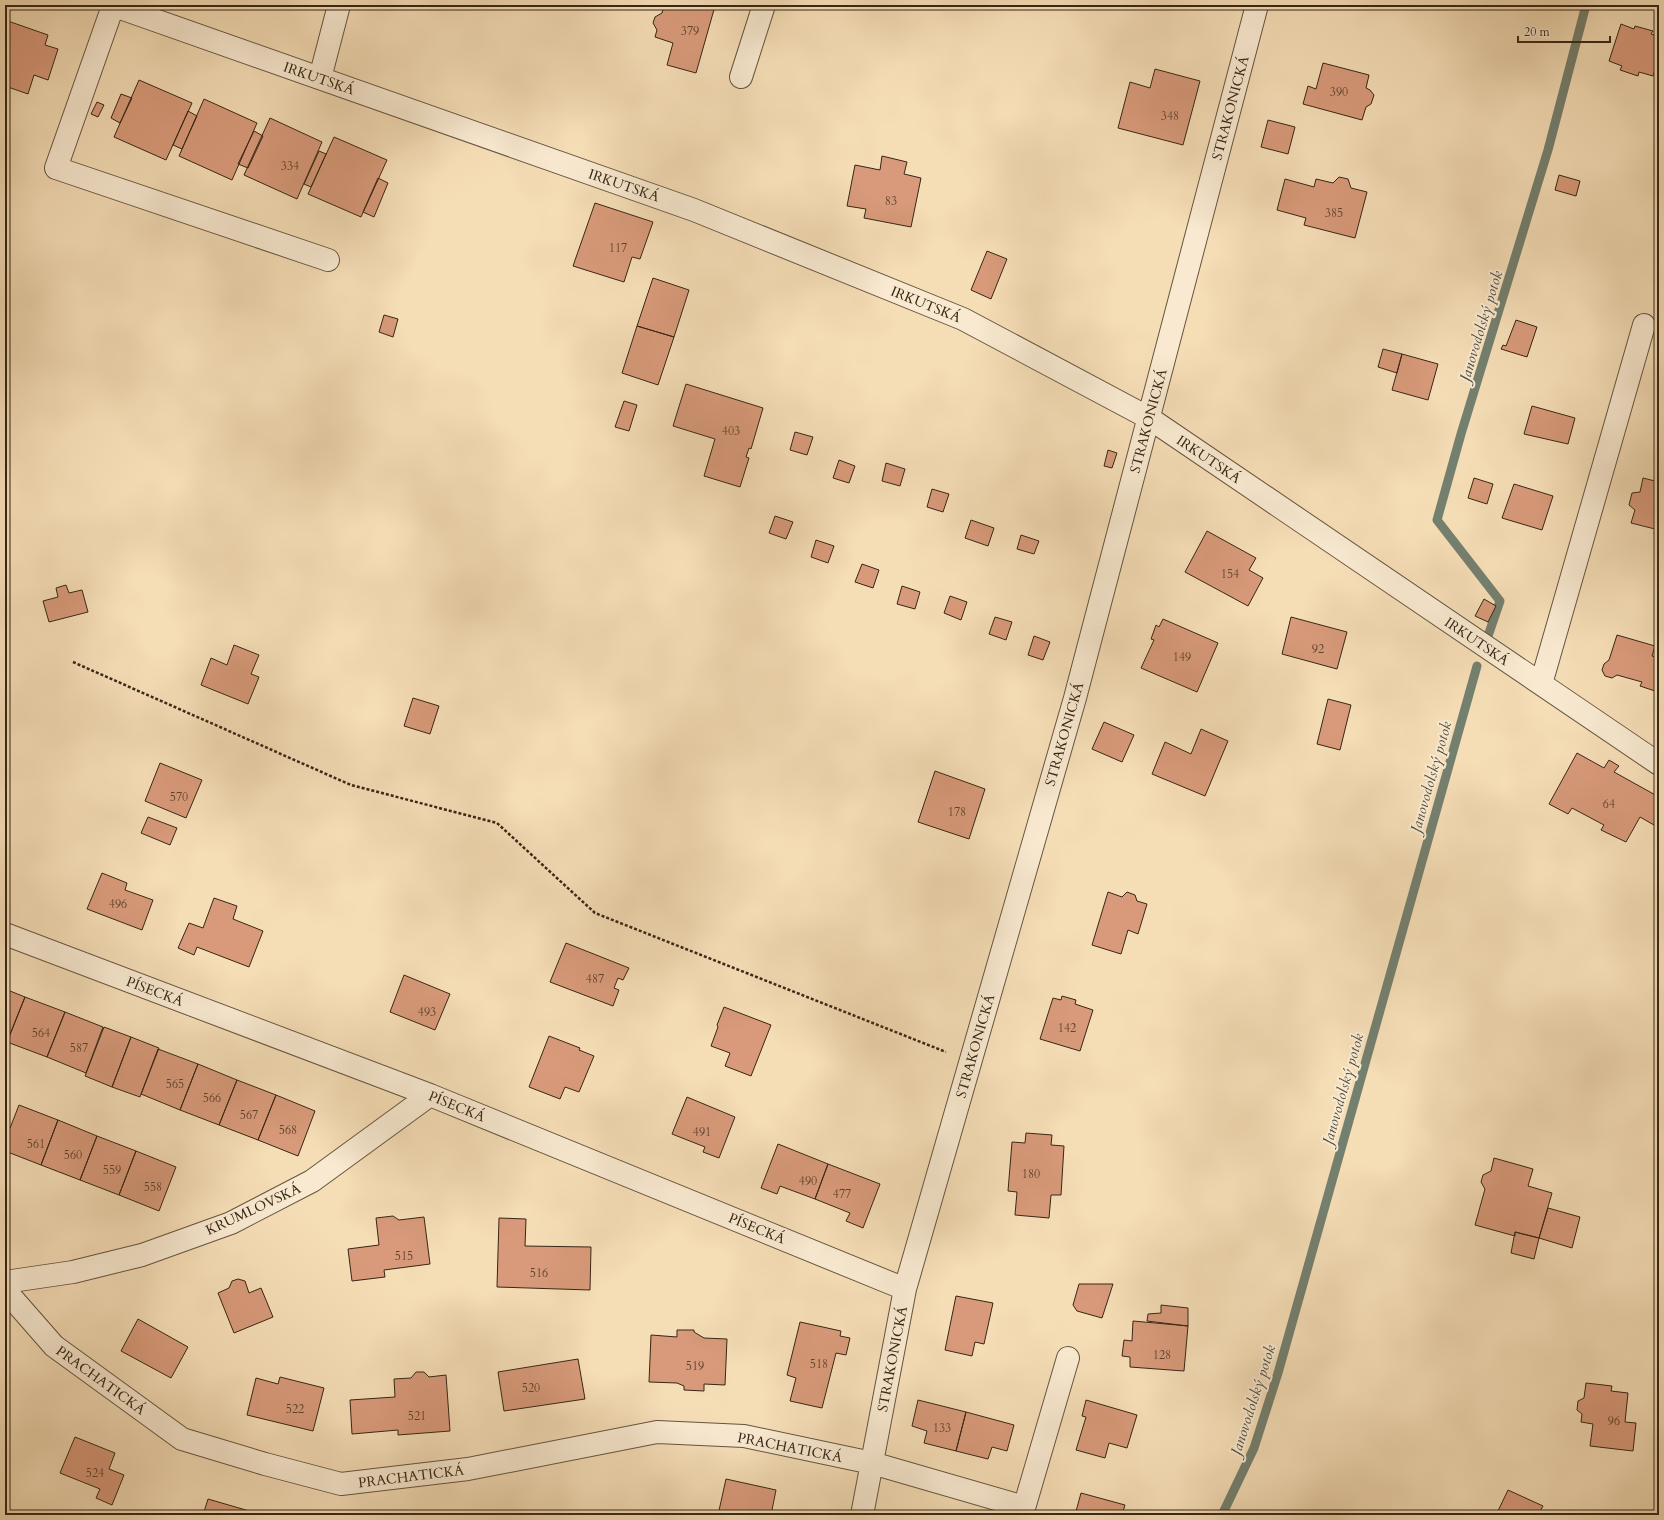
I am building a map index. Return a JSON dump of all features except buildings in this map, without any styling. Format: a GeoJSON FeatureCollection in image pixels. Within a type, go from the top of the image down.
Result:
{"type":"FeatureCollection","features":[{"type":"Feature","properties":{"kind":"street"},"geometry":{"type":"LineString","coordinates":[[112,5],[56,168],[328,260]]}},
{"type":"Feature","properties":{"kind":"street","name":"IRKUTSKÁ"},"geometry":{"type":"LineString","coordinates":[[112,5],[694,210],[963,319],[1149,418],[1659,764]]}},
{"type":"Feature","properties":{"kind":"street"},"geometry":{"type":"LineString","coordinates":[[320,78],[339,5]]}},
{"type":"Feature","properties":{"kind":"street"},"geometry":{"type":"LineString","coordinates":[[741,77],[764,5]]}},
{"type":"Feature","properties":{"kind":"street","name":"STRAKONICKÁ"},"geometry":{"type":"LineString","coordinates":[[862,1515],[906,1289],[1075,698],[1257,5]]}},
{"type":"Feature","properties":{"kind":"street"},"geometry":{"type":"LineString","coordinates":[[1541,684],[1644,325]]}},
{"type":"Feature","properties":{"kind":"street","name":"PÍSECKÁ"},"geometry":{"type":"LineString","coordinates":[[5,934],[430,1095],[906,1289]]}},
{"type":"Feature","properties":{"kind":"street","name":"KRUMLOVSKÁ"},"geometry":{"type":"LineString","coordinates":[[5,1282],[73,1272],[142,1255],[231,1223],[312,1181],[430,1095]]}},
{"type":"Feature","properties":{"kind":"street","name":"PRACHATICKÁ"},"geometry":{"type":"LineString","coordinates":[[5,1290],[54,1346],[182,1439],[265,1464],[341,1484],[468,1469],[658,1432],[744,1436],[872,1463]]}},
{"type":"Feature","properties":{"kind":"street"},"geometry":{"type":"LineString","coordinates":[[872,1463],[1023,1511],[1068,1358]]}},
{"type":"Feature","properties":{"kind":"path"},"geometry":{"type":"LineString","coordinates":[[74,662],[351,785],[497,823],[596,913],[971,1061]]}},
{"type":"Feature","properties":{"kind":"waterway","name":"Janovodolský potok"},"geometry":{"type":"LineString","coordinates":[[1488,636],[1500,601],[1437,520],[1461,434],[1548,150],[1586,5]]}},
{"type":"Feature","properties":{"kind":"waterway","name":"Janovodolský potok"},"geometry":{"type":"LineString","coordinates":[[1222,1515],[1254,1448],[1278,1373],[1477,666]]}}]}
